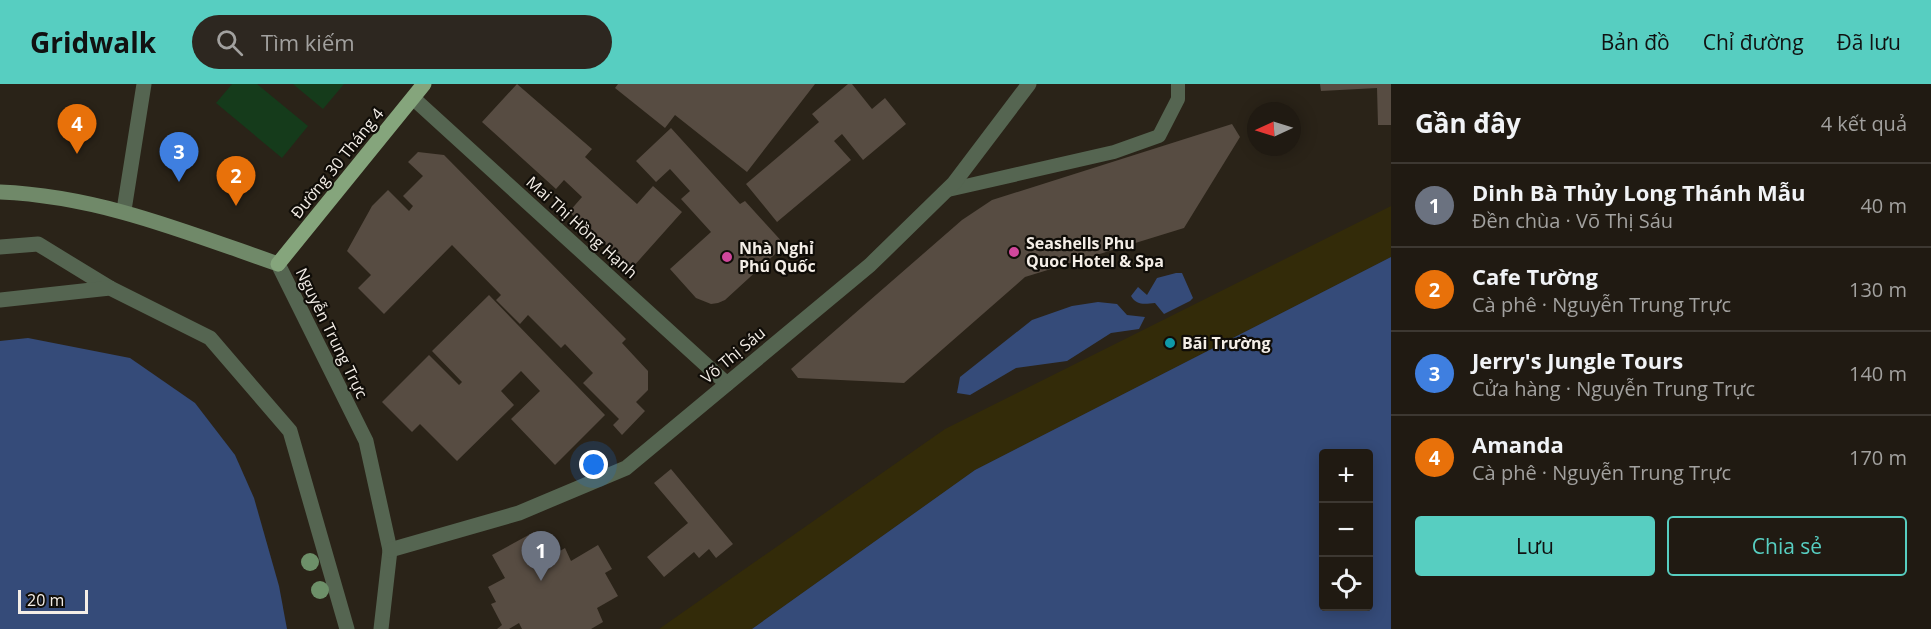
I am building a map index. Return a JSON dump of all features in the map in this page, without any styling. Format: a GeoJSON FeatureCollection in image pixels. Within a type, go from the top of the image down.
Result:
{"type":"FeatureCollection","features":[{"type":"Feature","properties":{"kind":"main road","name":"Đường 30 Tháng 4"},"geometry":{"type":"LineString","coordinates":[[278,264],[424,84]]}},
{"type":"Feature","properties":{"kind":"main road","name":"Nguyễn Trung Trực"},"geometry":{"type":"LineString","coordinates":[[0,192],[38,193],[124,210],[278,264]]}},
{"type":"Feature","properties":{"kind":"street"},"geometry":{"type":"LineString","coordinates":[[124,210],[144,84]]}},
{"type":"Feature","properties":{"kind":"street","name":"Võ Thị Sáu"},"geometry":{"type":"LineString","coordinates":[[390,550],[519,513],[626,468],[870,265],[948,190],[1029,84]]}},
{"type":"Feature","properties":{"kind":"street","name":"Mai Thị Hồng Hạnh"},"geometry":{"type":"LineString","coordinates":[[413,98],[728,384]]}},
{"type":"Feature","properties":{"kind":"street"},"geometry":{"type":"LineString","coordinates":[[0,247],[38,244],[110,288],[210,338],[290,431],[347,629]]}},
{"type":"Feature","properties":{"kind":"street","name":"Nguyễn Trung Trực"},"geometry":{"type":"LineString","coordinates":[[278,264],[366,441],[390,550],[381,629]]}},
{"type":"Feature","properties":{"kind":"street"},"geometry":{"type":"LineString","coordinates":[[0,300],[110,288]]}},
{"type":"Feature","properties":{"kind":"lane"},"geometry":{"type":"LineString","coordinates":[[948,190],[1114,152],[1159,136],[1178,99],[1178,84]]}},
{"type":"Feature","properties":{"kind":"green space"},"geometry":{"type":"Polygon","coordinates":[[[232,84],[257,84],[308,126],[282,158],[216,103],[232,84]]]}},
{"type":"Feature","properties":{"kind":"green space"},"geometry":{"type":"Polygon","coordinates":[[[293,84],[344,84],[323,109],[293,84]]]}},
{"type":"Feature","properties":{"kind":"sand","name":"Bãi Trường"},"geometry":{"type":"Polygon","coordinates":[[[1391,206],[1391,257],[975,470],[752,629],[659,629],[945,429],[1391,206]]]}},
{"type":"Feature","properties":{"kind":"water"},"geometry":{"type":"Polygon","coordinates":[[[1391,257],[1391,629],[752,629],[975,470],[1391,257]]]}},
{"type":"Feature","properties":{"kind":"water"},"geometry":{"type":"Polygon","coordinates":[[[1182,273],[1193,298],[1190,301],[1164,314],[1155,303],[1139,303],[1131,296],[1138,287],[1147,295],[1157,278],[1182,273]]]}},
{"type":"Feature","properties":{"kind":"water"},"geometry":{"type":"Polygon","coordinates":[[[1098,302],[1117,304],[1127,315],[1145,317],[1139,329],[1111,333],[1067,361],[1016,368],[970,395],[957,393],[960,377],[1032,320],[1072,306],[1098,302]]]}},
{"type":"Feature","properties":{"kind":"water"},"geometry":{"type":"Polygon","coordinates":[[[28,338],[130,358],[195,403],[235,455],[254,498],[279,586],[287,629],[0,629],[0,341],[28,338]]]}},
{"type":"Feature","properties":{"kind":"building"},"geometry":{"type":"Polygon","coordinates":[[[517,84],[592,149],[585,157],[637,204],[653,186],[682,212],[632,268],[569,212],[582,197],[564,180],[556,189],[482,122],[517,84]]]}},
{"type":"Feature","properties":{"kind":"building"},"geometry":{"type":"Polygon","coordinates":[[[618,84],[815,84],[747,172],[675,115],[665,128],[615,88],[618,84]]]}},
{"type":"Feature","properties":{"kind":"building"},"geometry":{"type":"Polygon","coordinates":[[[848,84],[852,84],[872,109],[885,98],[906,124],[863,160],[842,134],[834,141],[851,160],[777,222],[746,184],[819,122],[812,114],[848,84]]]}},
{"type":"Feature","properties":{"kind":"building"},"geometry":{"type":"Polygon","coordinates":[[[1320,84],[1391,84],[1391,125],[1378,125],[1377,88],[1321,91],[1320,84]]]}},
{"type":"Feature","properties":{"kind":"building","name":"Seashells Phu Quoc Hotel & Spa"},"geometry":{"type":"Polygon","coordinates":[[[1232,124],[1240,137],[1184,228],[1025,277],[904,383],[798,378],[791,369],[962,220],[992,200],[1232,124]]]}},
{"type":"Feature","properties":{"kind":"building"},"geometry":{"type":"Polygon","coordinates":[[[671,128],[740,204],[745,201],[785,245],[725,300],[718,303],[711,304],[696,298],[670,269],[711,232],[681,199],[690,191],[670,169],[656,182],[636,161],[671,128]]]}},
{"type":"Feature","properties":{"kind":"building"},"geometry":{"type":"Polygon","coordinates":[[[418,152],[444,155],[626,339],[622,343],[648,371],[648,390],[636,402],[645,411],[622,435],[613,425],[619,419],[583,383],[593,373],[565,344],[561,348],[528,315],[520,324],[496,300],[501,295],[452,245],[384,314],[358,288],[371,275],[347,251],[372,206],[388,190],[409,211],[413,206],[403,196],[423,176],[408,162],[418,152]]]}},
{"type":"Feature","properties":{"kind":"building"},"geometry":{"type":"Polygon","coordinates":[[[489,295],[605,415],[555,465],[511,419],[540,391],[521,371],[501,391],[514,405],[457,461],[420,424],[412,432],[382,402],[429,355],[459,385],[462,382],[432,351],[489,295]]]}},
{"type":"Feature","properties":{"kind":"building"},"geometry":{"type":"Polygon","coordinates":[[[671,469],[733,544],[716,558],[709,549],[699,558],[694,552],[664,577],[647,557],[688,523],[654,483],[671,469]]]}},
{"type":"Feature","properties":{"kind":"building"},"geometry":{"type":"Polygon","coordinates":[[[534,532],[548,558],[565,548],[571,561],[598,545],[612,569],[605,573],[618,596],[597,608],[603,622],[591,629],[522,629],[519,623],[509,629],[497,629],[502,625],[491,604],[496,602],[488,587],[505,578],[492,555],[534,532]]]}},
{"type":"Feature","properties":{"kind":"place","name":"Amanda"},"geometry":{"type":"Point","coordinates":[77,154]}},
{"type":"Feature","properties":{"kind":"place","name":"Jerry's Jungle Tours"},"geometry":{"type":"Point","coordinates":[179,182]}},
{"type":"Feature","properties":{"kind":"place","name":"Cafe Tường"},"geometry":{"type":"Point","coordinates":[236,206]}},
{"type":"Feature","properties":{"kind":"place","name":"Seashells Phu Quoc Hotel & Spa"},"geometry":{"type":"Point","coordinates":[1014,252]}},
{"type":"Feature","properties":{"kind":"place","name":"Nhà Nghỉ Phú Quốc"},"geometry":{"type":"Point","coordinates":[727,257]}},
{"type":"Feature","properties":{"kind":"place","name":"Bãi Trường"},"geometry":{"type":"Point","coordinates":[1170,343]}},
{"type":"Feature","properties":{"kind":"place","name":"Dinh Bà Thủy Long Thánh Mẫu"},"geometry":{"type":"Point","coordinates":[541,581]}}]}
